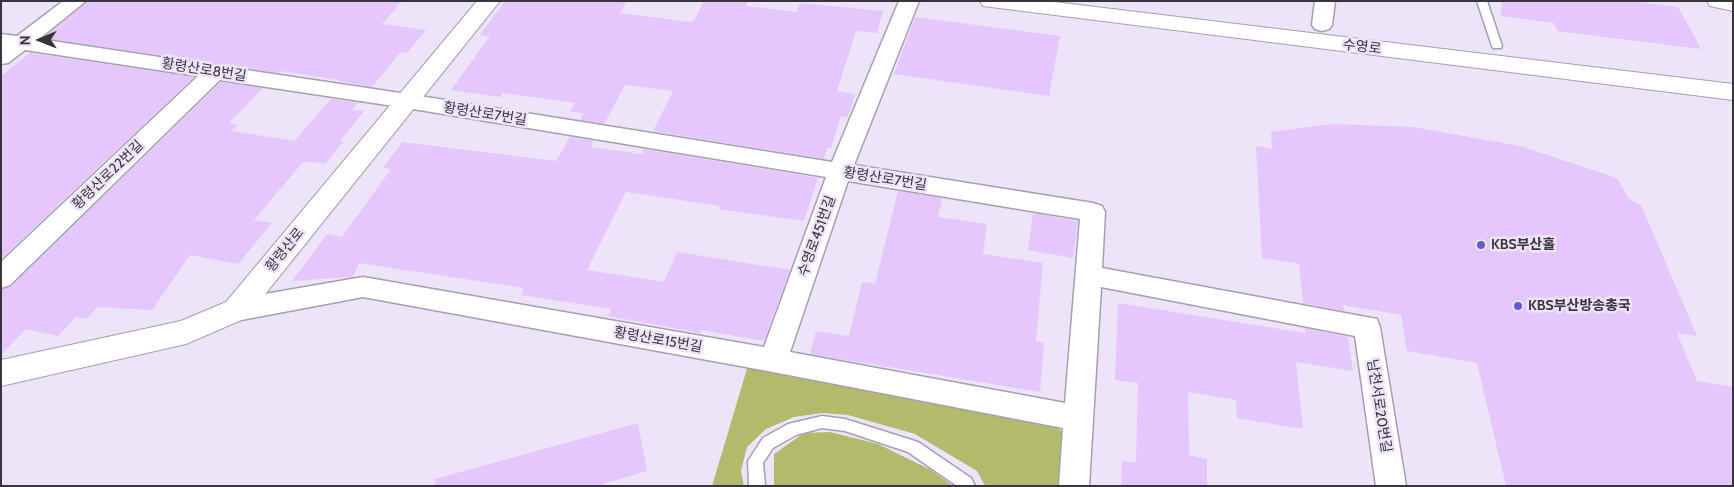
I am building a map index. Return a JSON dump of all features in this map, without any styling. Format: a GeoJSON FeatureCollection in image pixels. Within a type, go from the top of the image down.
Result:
{"type":"FeatureCollection","features":[{"type":"Feature","properties":{"kind":"main road","name":"황령산로"},"geometry":{"type":"LineString","coordinates":[[1,372],[186,332],[236,310],[489,1]]}},
{"type":"Feature","properties":{"kind":"main road","name":"수영로"},"geometry":{"type":"LineString","coordinates":[[991,1],[1733,92]]}},
{"type":"Feature","properties":{"kind":"main road","name":"수영로"},"geometry":{"type":"LineString","coordinates":[[1124,1],[1733,73]]}},
{"type":"Feature","properties":{"kind":"street"},"geometry":{"type":"LineString","coordinates":[[1,58],[11,41],[76,1]]}},
{"type":"Feature","properties":{"kind":"street","name":"수영로451번길"},"geometry":{"type":"LineString","coordinates":[[773,360],[840,172],[909,1]]}},
{"type":"Feature","properties":{"kind":"street"},"geometry":{"type":"LineString","coordinates":[[1322,25],[1325,1]]}},
{"type":"Feature","properties":{"kind":"street","name":"황령산로8번길"},"geometry":{"type":"LineString","coordinates":[[11,41],[407,101]]}},
{"type":"Feature","properties":{"kind":"street","name":"황령산로22번길"},"geometry":{"type":"LineString","coordinates":[[1,278],[215,72]]}},
{"type":"Feature","properties":{"kind":"street","name":"황령산로7번길"},"geometry":{"type":"LineString","coordinates":[[407,101],[1093,212],[1074,486]]}},
{"type":"Feature","properties":{"kind":"street","name":"남천서로20번길"},"geometry":{"type":"LineString","coordinates":[[1088,275],[1367,326],[1391,486]]}},
{"type":"Feature","properties":{"kind":"street","name":"황령산로15번길"},"geometry":{"type":"LineString","coordinates":[[236,310],[363,287],[773,360],[1079,418]]}},
{"type":"Feature","properties":{"kind":"lane"},"geometry":{"type":"LineString","coordinates":[[1482,1],[1497,46]]}},
{"type":"Feature","properties":{"kind":"lane"},"geometry":{"type":"LineString","coordinates":[[757,486],[755,461],[768,443],[793,428],[822,422],[845,425],[913,446],[966,483],[967,486]]}},
{"type":"Feature","properties":{"kind":"green space"},"geometry":{"type":"Polygon","coordinates":[[[749,362],[1049,417],[1067,438],[1062,486],[985,486],[977,471],[915,434],[848,415],[822,413],[794,417],[766,429],[747,447],[741,471],[744,486],[712,486],[749,362]]]}},
{"type":"Feature","properties":{"kind":"green space"},"geometry":{"type":"Polygon","coordinates":[[[830,432],[878,444],[931,470],[953,486],[774,486],[774,454],[804,433],[830,432]]]}},
{"type":"Feature","properties":{"kind":"building"},"geometry":{"type":"Polygon","coordinates":[[[89,1],[402,1],[382,24],[426,30],[407,53],[401,52],[372,87],[280,71],[278,73],[44,38],[89,1]]]}},
{"type":"Feature","properties":{"kind":"building"},"geometry":{"type":"Polygon","coordinates":[[[505,1],[627,1],[620,13],[690,22],[694,21],[704,1],[748,1],[746,6],[797,12],[800,3],[883,11],[877,33],[856,31],[837,91],[855,94],[848,117],[841,116],[831,148],[827,148],[824,159],[653,131],[673,91],[625,85],[604,124],[580,120],[584,113],[570,112],[575,103],[503,93],[500,97],[451,90],[490,36],[480,35],[505,1]]]}},
{"type":"Feature","properties":{"kind":"building"},"geometry":{"type":"Polygon","coordinates":[[[1502,1],[1632,1],[1678,7],[1701,49],[1557,31],[1554,23],[1501,16],[1502,1]]]}},
{"type":"Feature","properties":{"kind":"building"},"geometry":{"type":"Polygon","coordinates":[[[915,17],[1060,36],[1049,96],[894,74],[915,17]]]}},
{"type":"Feature","properties":{"kind":"building"},"geometry":{"type":"Polygon","coordinates":[[[30,53],[194,77],[1,259],[1,76],[30,53]]]}},
{"type":"Feature","properties":{"kind":"building"},"geometry":{"type":"Polygon","coordinates":[[[221,82],[263,88],[229,123],[237,125],[231,131],[294,141],[331,99],[358,103],[352,110],[364,111],[340,141],[344,141],[325,164],[304,161],[254,220],[272,223],[238,264],[190,255],[152,310],[98,307],[86,319],[76,317],[58,336],[26,329],[1,355],[1,290],[11,286],[221,82]]]}},
{"type":"Feature","properties":{"kind":"building","name":"KBS부산방송총국"},"geometry":{"type":"Polygon","coordinates":[[[1331,124],[1413,127],[1520,146],[1617,178],[1629,199],[1641,205],[1697,336],[1677,333],[1697,381],[1733,387],[1733,486],[1506,486],[1477,363],[1407,351],[1401,315],[1343,305],[1344,311],[1303,303],[1299,264],[1262,258],[1256,146],[1272,149],[1271,132],[1331,124]]]}},
{"type":"Feature","properties":{"kind":"building"},"geometry":{"type":"Polygon","coordinates":[[[570,137],[594,141],[591,147],[642,154],[644,149],[818,178],[804,221],[718,209],[720,206],[626,192],[587,270],[664,282],[677,252],[790,270],[764,341],[701,330],[700,333],[608,316],[611,309],[521,295],[524,288],[359,263],[353,277],[292,281],[327,234],[342,237],[391,169],[383,168],[402,142],[556,161],[570,137]]]}},
{"type":"Feature","properties":{"kind":"building"},"geometry":{"type":"Polygon","coordinates":[[[898,191],[942,198],[938,217],[987,224],[983,254],[1043,263],[1036,341],[1044,343],[1040,392],[810,354],[816,331],[849,336],[862,282],[875,284],[898,191]]]}},
{"type":"Feature","properties":{"kind":"building"},"geometry":{"type":"Polygon","coordinates":[[[1033,213],[1078,221],[1073,258],[1028,250],[1033,213]]]}},
{"type":"Feature","properties":{"kind":"building"},"geometry":{"type":"Polygon","coordinates":[[[1118,303],[1305,333],[1305,328],[1348,337],[1353,371],[1296,362],[1303,429],[1237,418],[1236,400],[1188,392],[1189,455],[1207,459],[1207,486],[1121,486],[1122,461],[1136,463],[1138,383],[1115,380],[1118,303]]]}},
{"type":"Feature","properties":{"kind":"building"},"geometry":{"type":"Polygon","coordinates":[[[638,423],[647,471],[596,486],[436,486],[435,479],[638,423]]]}},
{"type":"Feature","properties":{"kind":"place","name":"KBS부산홀"},"geometry":{"type":"Point","coordinates":[1481,245]}},
{"type":"Feature","properties":{"kind":"place","name":"KBS부산방송총국"},"geometry":{"type":"Point","coordinates":[1518,306]}}]}
